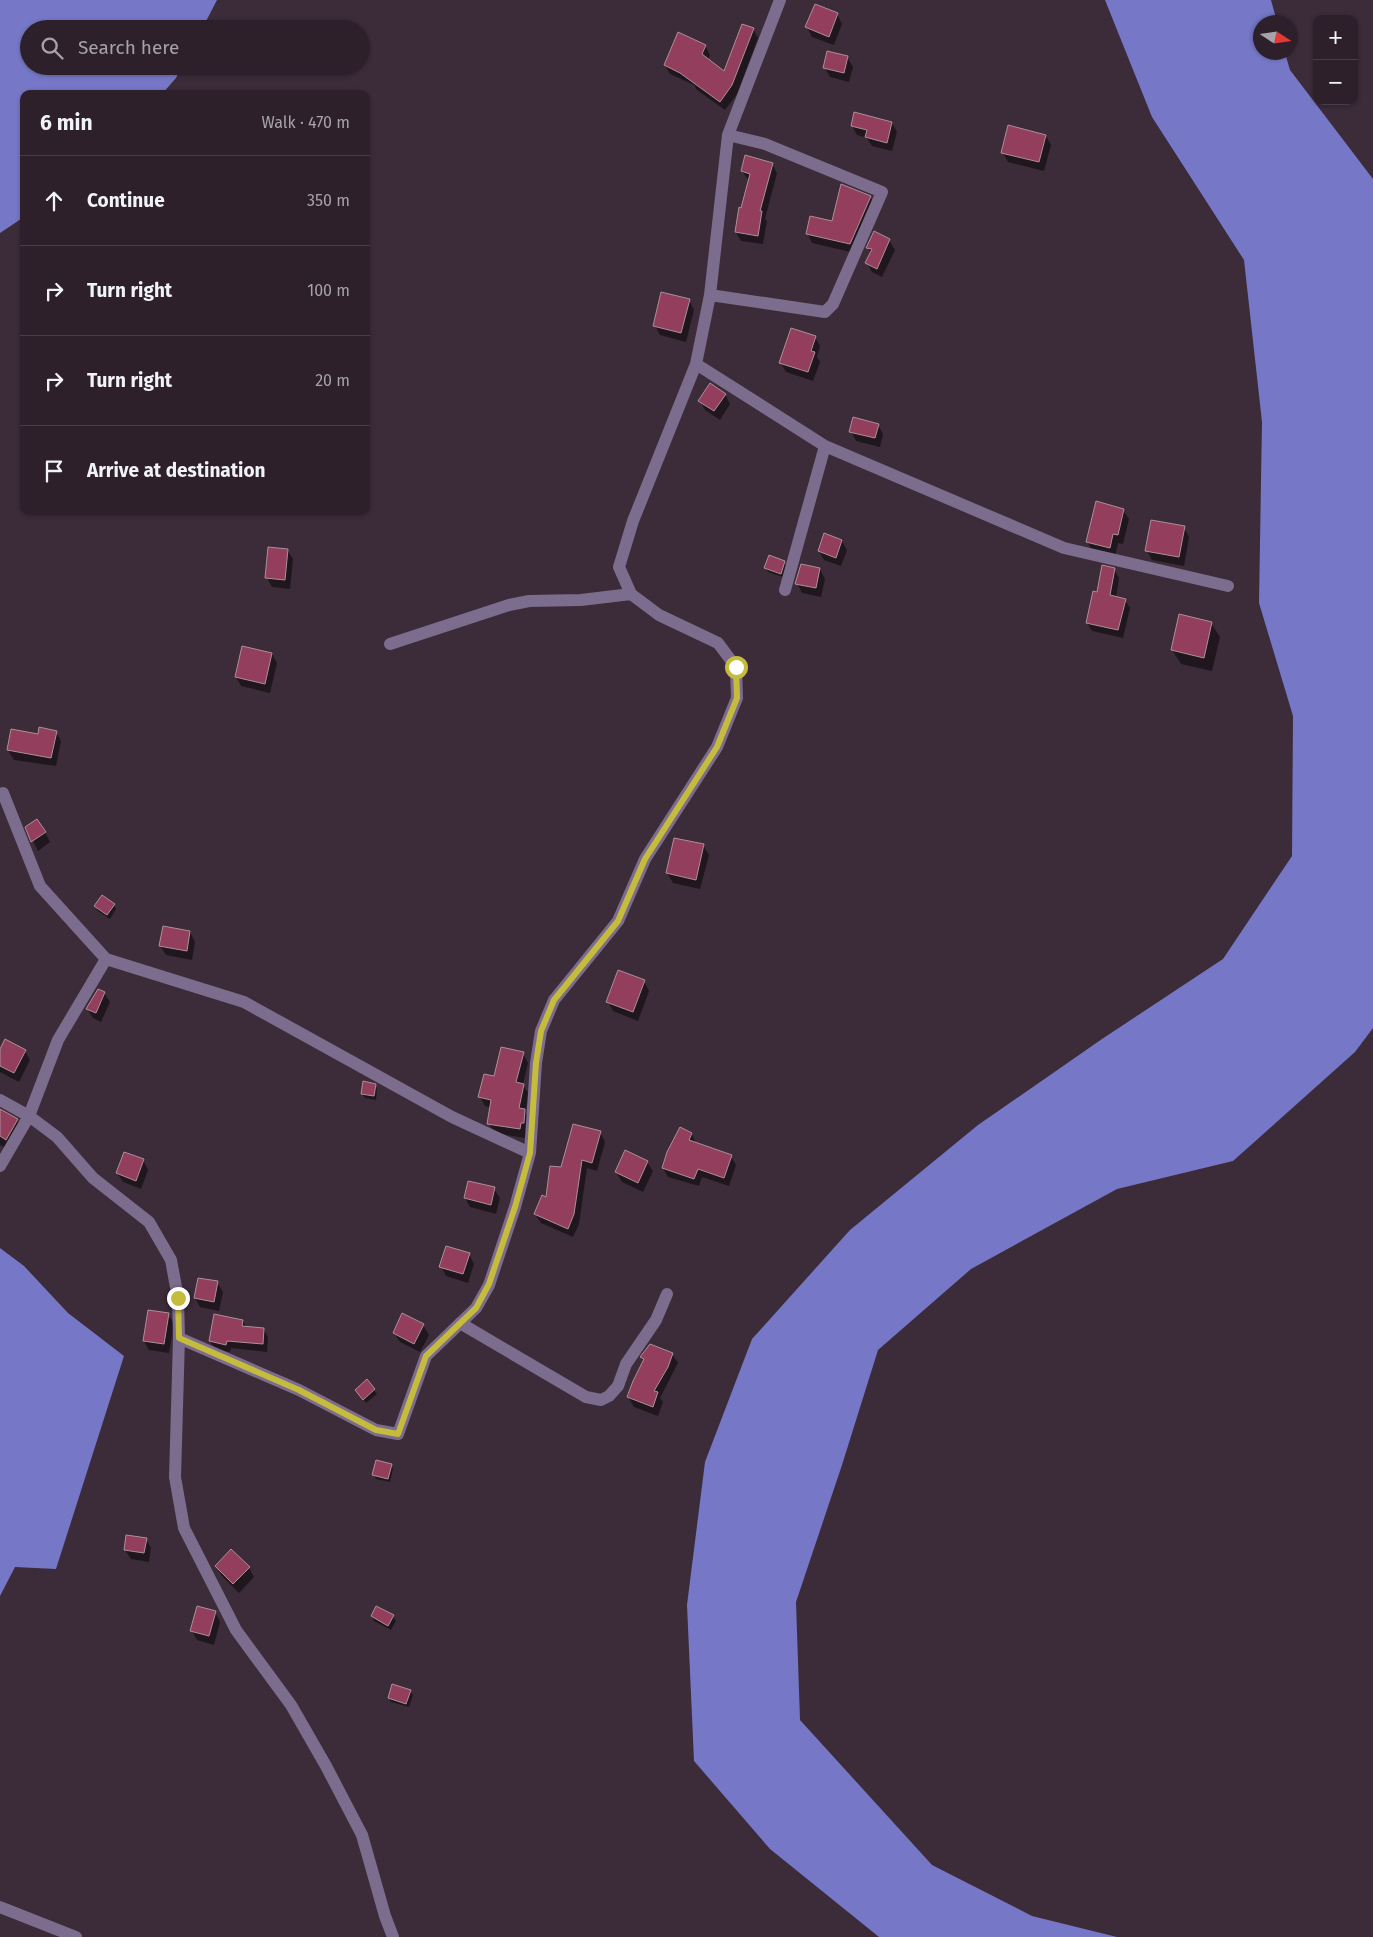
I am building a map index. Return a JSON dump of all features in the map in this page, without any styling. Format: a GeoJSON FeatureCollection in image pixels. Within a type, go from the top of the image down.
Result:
{"type":"FeatureCollection","features":[{"type":"Feature","properties":{"kind":"street"},"geometry":{"type":"LineString","coordinates":[[179,1338],[299,1390],[376,1430],[398,1434],[426,1356],[476,1308],[489,1284],[515,1207],[530,1153],[536,1063],[541,1031],[554,1000],[618,921],[645,859],[717,747],[737,698],[736,667],[718,643],[659,616],[631,594],[619,568],[633,521],[696,364],[710,295],[728,135],[780,0]]}},
{"type":"Feature","properties":{"kind":"street"},"geometry":{"type":"LineString","coordinates":[[710,295],[825,312],[833,304],[882,192],[765,144],[728,135]]}},
{"type":"Feature","properties":{"kind":"street"},"geometry":{"type":"LineString","coordinates":[[696,364],[825,446],[1064,548],[1228,586]]}},
{"type":"Feature","properties":{"kind":"street"},"geometry":{"type":"LineString","coordinates":[[785,590],[825,446]]}},
{"type":"Feature","properties":{"kind":"street"},"geometry":{"type":"LineString","coordinates":[[390,644],[509,605],[528,602],[582,600],[631,594]]}},
{"type":"Feature","properties":{"kind":"street"},"geometry":{"type":"LineString","coordinates":[[3,794],[40,886],[106,959],[244,1002],[452,1117],[530,1153]]}},
{"type":"Feature","properties":{"kind":"street"},"geometry":{"type":"LineString","coordinates":[[0,1166],[28,1116],[58,1040],[106,959]]}},
{"type":"Feature","properties":{"kind":"street"},"geometry":{"type":"LineString","coordinates":[[0,1100],[28,1116],[57,1137],[94,1178],[149,1222],[171,1260],[178,1298],[179,1338],[175,1477],[184,1528],[236,1630],[291,1705],[362,1835],[385,1916],[394,1937]]}},
{"type":"Feature","properties":{"kind":"street"},"geometry":{"type":"LineString","coordinates":[[460,1323],[586,1397],[601,1400],[609,1396],[618,1386],[626,1364],[656,1320],[667,1294]]}},
{"type":"Feature","properties":{"kind":"street"},"geometry":{"type":"LineString","coordinates":[[0,1907],[76,1937]]}},
{"type":"Feature","properties":{"kind":"water"},"geometry":{"type":"Polygon","coordinates":[[[0,0],[217,0],[207,20],[20,20],[20,75],[178,75],[166,90],[20,90],[20,220],[0,233],[0,0]]]}},
{"type":"Feature","properties":{"kind":"water"},"geometry":{"type":"Polygon","coordinates":[[[1105,0],[1271,0],[1275,15],[1253,15],[1253,60],[1287,60],[1290,70],[1313,100],[1313,105],[1317,105],[1373,179],[1373,1028],[1355,1052],[1233,1161],[1117,1189],[971,1269],[878,1350],[796,1602],[800,1720],[932,1865],[1032,1916],[1117,1937],[879,1937],[770,1849],[694,1761],[687,1605],[705,1462],[752,1339],[850,1230],[978,1125],[1102,1039],[1223,959],[1292,856],[1293,716],[1259,603],[1262,422],[1244,260],[1152,117],[1105,0]]]}},
{"type":"Feature","properties":{"kind":"water"},"geometry":{"type":"Polygon","coordinates":[[[0,1248],[24,1266],[68,1313],[124,1356],[56,1569],[15,1567],[0,1596],[0,1248]]]}},
{"type":"Feature","properties":{"kind":"building"},"geometry":{"type":"Polygon","coordinates":[[[815,4],[838,13],[829,37],[805,27],[815,4]]]}},
{"type":"Feature","properties":{"kind":"building"},"geometry":{"type":"Polygon","coordinates":[[[742,24],[754,28],[732,85],[720,102],[680,73],[664,65],[678,32],[706,45],[702,54],[724,71],[742,24]]]}},
{"type":"Feature","properties":{"kind":"building"},"geometry":{"type":"Polygon","coordinates":[[[827,51],[848,56],[844,73],[823,68],[827,51]]]}},
{"type":"Feature","properties":{"kind":"building"},"geometry":{"type":"Polygon","coordinates":[[[854,112],[892,122],[887,143],[865,137],[867,130],[851,126],[854,112]]]}},
{"type":"Feature","properties":{"kind":"building"},"geometry":{"type":"Polygon","coordinates":[[[1008,125],[1046,135],[1039,162],[1001,153],[1008,125]]]}},
{"type":"Feature","properties":{"kind":"building"},"geometry":{"type":"Polygon","coordinates":[[[745,155],[773,163],[760,211],[762,211],[758,236],[735,232],[739,207],[741,208],[750,174],[741,171],[745,155]]]}},
{"type":"Feature","properties":{"kind":"building"},"geometry":{"type":"Polygon","coordinates":[[[841,184],[871,196],[850,244],[806,234],[810,216],[832,221],[841,184]]]}},
{"type":"Feature","properties":{"kind":"building"},"geometry":{"type":"Polygon","coordinates":[[[874,231],[890,239],[877,269],[865,263],[872,249],[866,248],[874,231]]]}},
{"type":"Feature","properties":{"kind":"building"},"geometry":{"type":"Polygon","coordinates":[[[661,292],[690,299],[681,333],[653,326],[661,292]]]}},
{"type":"Feature","properties":{"kind":"building"},"geometry":{"type":"Polygon","coordinates":[[[791,328],[816,336],[811,351],[815,352],[808,372],[779,363],[791,328]]]}},
{"type":"Feature","properties":{"kind":"building"},"geometry":{"type":"Polygon","coordinates":[[[710,383],[726,394],[714,411],[698,401],[710,383]]]}},
{"type":"Feature","properties":{"kind":"building"},"geometry":{"type":"Polygon","coordinates":[[[853,417],[879,424],[875,438],[849,432],[853,417]]]}},
{"type":"Feature","properties":{"kind":"building"},"geometry":{"type":"Polygon","coordinates":[[[1096,501],[1124,509],[1118,535],[1113,534],[1110,548],[1086,542],[1096,501]]]}},
{"type":"Feature","properties":{"kind":"building"},"geometry":{"type":"Polygon","coordinates":[[[1151,520],[1185,526],[1179,557],[1145,551],[1151,520]]]}},
{"type":"Feature","properties":{"kind":"building"},"geometry":{"type":"Polygon","coordinates":[[[824,533],[842,540],[836,558],[818,551],[824,533]]]}},
{"type":"Feature","properties":{"kind":"building"},"geometry":{"type":"Polygon","coordinates":[[[268,547],[288,549],[285,580],[265,578],[268,547]]]}},
{"type":"Feature","properties":{"kind":"building"},"geometry":{"type":"Polygon","coordinates":[[[769,555],[785,561],[781,574],[764,568],[769,555]]]}},
{"type":"Feature","properties":{"kind":"building"},"geometry":{"type":"Polygon","coordinates":[[[801,564],[820,568],[816,588],[795,584],[801,564]]]}},
{"type":"Feature","properties":{"kind":"building"},"geometry":{"type":"Polygon","coordinates":[[[1102,565],[1115,568],[1110,595],[1126,599],[1118,630],[1086,623],[1093,591],[1097,592],[1102,565]]]}},
{"type":"Feature","properties":{"kind":"building"},"geometry":{"type":"Polygon","coordinates":[[[1179,614],[1212,622],[1204,658],[1171,650],[1179,614]]]}},
{"type":"Feature","properties":{"kind":"building"},"geometry":{"type":"Polygon","coordinates":[[[242,646],[272,653],[265,684],[235,677],[242,646]]]}},
{"type":"Feature","properties":{"kind":"building"},"geometry":{"type":"Polygon","coordinates":[[[39,727],[57,731],[51,758],[7,750],[11,729],[38,734],[39,727]]]}},
{"type":"Feature","properties":{"kind":"building"},"geometry":{"type":"Polygon","coordinates":[[[37,819],[46,832],[31,842],[25,827],[37,819]]]}},
{"type":"Feature","properties":{"kind":"building"},"geometry":{"type":"Polygon","coordinates":[[[674,838],[704,844],[696,880],[666,873],[674,838]]]}},
{"type":"Feature","properties":{"kind":"building"},"geometry":{"type":"Polygon","coordinates":[[[102,895],[115,904],[107,915],[94,906],[102,895]]]}},
{"type":"Feature","properties":{"kind":"building"},"geometry":{"type":"Polygon","coordinates":[[[163,926],[190,931],[187,951],[159,946],[163,926]]]}},
{"type":"Feature","properties":{"kind":"building"},"geometry":{"type":"Polygon","coordinates":[[[618,970],[645,980],[633,1012],[606,1002],[618,970]]]}},
{"type":"Feature","properties":{"kind":"building"},"geometry":{"type":"Polygon","coordinates":[[[98,989],[105,992],[96,1013],[86,1009],[98,989]]]}},
{"type":"Feature","properties":{"kind":"building"},"geometry":{"type":"Polygon","coordinates":[[[5,1039],[26,1050],[14,1073],[0,1066],[0,1049],[5,1039]]]}},
{"type":"Feature","properties":{"kind":"building"},"geometry":{"type":"Polygon","coordinates":[[[501,1047],[524,1052],[516,1082],[524,1084],[519,1108],[525,1109],[524,1123],[521,1123],[520,1129],[487,1124],[491,1100],[478,1097],[484,1074],[494,1076],[501,1047]]]}},
{"type":"Feature","properties":{"kind":"building"},"geometry":{"type":"Polygon","coordinates":[[[363,1081],[376,1084],[374,1096],[361,1094],[363,1081]]]}},
{"type":"Feature","properties":{"kind":"building"},"geometry":{"type":"Polygon","coordinates":[[[0,1109],[18,1119],[6,1140],[0,1136],[0,1109]]]}},
{"type":"Feature","properties":{"kind":"building"},"geometry":{"type":"Polygon","coordinates":[[[573,1124],[601,1131],[592,1163],[582,1160],[574,1214],[568,1229],[534,1214],[542,1195],[546,1197],[550,1166],[561,1167],[573,1124]]]}},
{"type":"Feature","properties":{"kind":"building"},"geometry":{"type":"Polygon","coordinates":[[[680,1127],[692,1133],[689,1140],[732,1155],[724,1178],[698,1169],[694,1179],[662,1168],[667,1152],[680,1127]]]}},
{"type":"Feature","properties":{"kind":"building"},"geometry":{"type":"Polygon","coordinates":[[[625,1150],[648,1161],[638,1183],[615,1172],[625,1150]]]}},
{"type":"Feature","properties":{"kind":"building"},"geometry":{"type":"Polygon","coordinates":[[[124,1152],[144,1159],[136,1181],[116,1173],[124,1152]]]}},
{"type":"Feature","properties":{"kind":"building"},"geometry":{"type":"Polygon","coordinates":[[[468,1181],[495,1187],[491,1205],[464,1198],[468,1181]]]}},
{"type":"Feature","properties":{"kind":"building"},"geometry":{"type":"Polygon","coordinates":[[[446,1246],[470,1253],[463,1274],[439,1267],[446,1246]]]}},
{"type":"Feature","properties":{"kind":"building"},"geometry":{"type":"Polygon","coordinates":[[[198,1278],[218,1281],[214,1302],[194,1298],[198,1278]]]}},
{"type":"Feature","properties":{"kind":"building"},"geometry":{"type":"Polygon","coordinates":[[[148,1310],[169,1313],[164,1344],[143,1341],[148,1310]]]}},
{"type":"Feature","properties":{"kind":"building"},"geometry":{"type":"Polygon","coordinates":[[[402,1313],[424,1324],[414,1344],[393,1333],[402,1313]]]}},
{"type":"Feature","properties":{"kind":"building"},"geometry":{"type":"Polygon","coordinates":[[[214,1314],[243,1320],[242,1326],[264,1328],[263,1344],[227,1341],[226,1345],[209,1341],[214,1314]]]}},
{"type":"Feature","properties":{"kind":"building"},"geometry":{"type":"Polygon","coordinates":[[[650,1344],[673,1353],[668,1367],[654,1391],[658,1392],[653,1407],[627,1397],[644,1359],[640,1357],[650,1344]]]}},
{"type":"Feature","properties":{"kind":"building"},"geometry":{"type":"Polygon","coordinates":[[[367,1379],[375,1389],[363,1400],[355,1390],[367,1379]]]}},
{"type":"Feature","properties":{"kind":"building"},"geometry":{"type":"Polygon","coordinates":[[[376,1460],[392,1464],[388,1479],[372,1475],[376,1460]]]}},
{"type":"Feature","properties":{"kind":"building"},"geometry":{"type":"Polygon","coordinates":[[[126,1535],[147,1538],[144,1553],[124,1550],[126,1535]]]}},
{"type":"Feature","properties":{"kind":"building"},"geometry":{"type":"Polygon","coordinates":[[[231,1549],[250,1567],[233,1584],[215,1566],[231,1549]]]}},
{"type":"Feature","properties":{"kind":"building"},"geometry":{"type":"Polygon","coordinates":[[[197,1606],[216,1611],[209,1636],[190,1631],[197,1606]]]}},
{"type":"Feature","properties":{"kind":"building"},"geometry":{"type":"Polygon","coordinates":[[[376,1606],[394,1615],[388,1626],[371,1616],[376,1606]]]}},
{"type":"Feature","properties":{"kind":"building"},"geometry":{"type":"Polygon","coordinates":[[[392,1684],[411,1690],[406,1704],[388,1698],[392,1684]]]}},
{"type":"Feature","properties":{"kind":"route"},"geometry":{"type":"LineString","coordinates":[[178,1298],[179,1338],[299,1390],[376,1430],[398,1434],[426,1356],[476,1308],[489,1284],[515,1207],[530,1153],[536,1063],[541,1031],[554,1000],[618,921],[645,859],[717,747],[737,698],[736,667]]}}]}
